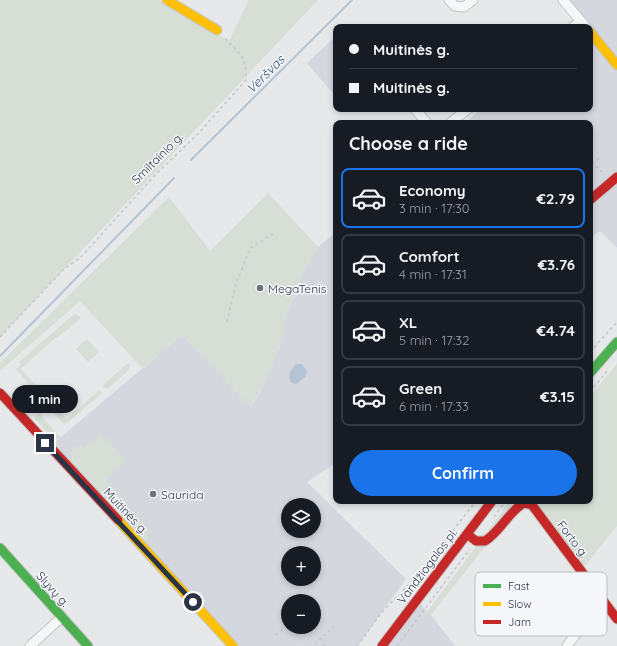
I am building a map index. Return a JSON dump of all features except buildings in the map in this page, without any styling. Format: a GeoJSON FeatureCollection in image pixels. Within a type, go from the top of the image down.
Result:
{"type":"FeatureCollection","features":[{"type":"Feature","properties":{"kind":"street"},"geometry":{"type":"LineString","coordinates":[[166,0],[217,30]]}},
{"type":"Feature","properties":{"kind":"street"},"geometry":{"type":"LineString","coordinates":[[449,0],[454,6],[464,7],[473,0]]}},
{"type":"Feature","properties":{"kind":"street"},"geometry":{"type":"LineString","coordinates":[[563,0],[584,24]]}},
{"type":"Feature","properties":{"kind":"street"},"geometry":{"type":"LineString","coordinates":[[593,36],[617,65]]}},
{"type":"Feature","properties":{"kind":"street"},"geometry":{"type":"LineString","coordinates":[[418,112],[424,120]]}},
{"type":"Feature","properties":{"kind":"street"},"geometry":{"type":"LineString","coordinates":[[454,120],[464,112]]}},
{"type":"Feature","properties":{"kind":"street"},"geometry":{"type":"LineString","coordinates":[[593,197],[614,179]]}},
{"type":"Feature","properties":{"kind":"street"},"geometry":{"type":"LineString","coordinates":[[593,370],[617,342]]}},
{"type":"Feature","properties":{"kind":"street","name":"Muitinės g."},"geometry":{"type":"LineString","coordinates":[[0,393],[233,646]]}},
{"type":"Feature","properties":{"kind":"street","name":"Vandžiogalos pl."},"geometry":{"type":"LineString","coordinates":[[382,646],[490,504]]}},
{"type":"Feature","properties":{"kind":"street","name":"Forto g."},"geometry":{"type":"LineString","coordinates":[[476,541],[482,543],[489,540],[515,508],[522,504]]}},
{"type":"Feature","properties":{"kind":"street","name":"Forto g."},"geometry":{"type":"LineString","coordinates":[[530,504],[536,509],[582,572]]}},
{"type":"Feature","properties":{"kind":"street"},"geometry":{"type":"LineString","coordinates":[[467,534],[476,541]]}},
{"type":"Feature","properties":{"kind":"street","name":"Slyvų g."},"geometry":{"type":"LineString","coordinates":[[0,548],[88,646]]}},
{"type":"Feature","properties":{"kind":"street","name":"Forto g."},"geometry":{"type":"LineString","coordinates":[[607,605],[617,619]]}},
{"type":"Feature","properties":{"kind":"street"},"geometry":{"type":"LineString","coordinates":[[30,646],[62,617]]}},
{"type":"Feature","properties":{"kind":"street"},"geometry":{"type":"LineString","coordinates":[[567,646],[574,636]]}},
{"type":"Feature","properties":{"kind":"path","name":"Smiltainio g."},"geometry":{"type":"LineString","coordinates":[[0,337],[64,269],[81,257],[156,174],[197,135],[246,80],[243,58],[217,30]]}},
{"type":"Feature","properties":{"kind":"path"},"geometry":{"type":"LineString","coordinates":[[599,158],[594,163],[614,179]]}},
{"type":"Feature","properties":{"kind":"path"},"geometry":{"type":"LineString","coordinates":[[226,322],[235,287],[250,248],[273,234]]}},
{"type":"Feature","properties":{"kind":"path"},"geometry":{"type":"LineString","coordinates":[[593,349],[617,322]]}},
{"type":"Feature","properties":{"kind":"path"},"geometry":{"type":"LineString","coordinates":[[593,388],[610,368]]}},
{"type":"Feature","properties":{"kind":"path"},"geometry":{"type":"LineString","coordinates":[[357,646],[383,611],[418,575],[474,504]]}},
{"type":"Feature","properties":{"kind":"path"},"geometry":{"type":"LineString","coordinates":[[493,518],[504,504]]}},
{"type":"Feature","properties":{"kind":"path"},"geometry":{"type":"LineString","coordinates":[[397,646],[476,541]]}},
{"type":"Feature","properties":{"kind":"path"},"geometry":{"type":"LineString","coordinates":[[315,644],[334,627]]}},
{"type":"Feature","properties":{"kind":"path"},"geometry":{"type":"LineString","coordinates":[[276,636],[281,632]]}},
{"type":"Feature","properties":{"kind":"path"},"geometry":{"type":"LineString","coordinates":[[321,638],[325,646]]}},
{"type":"Feature","properties":{"kind":"shaded area"},"geometry":{"type":"Polygon","coordinates":[[[0,0],[159,0],[229,41],[249,0],[318,0],[0,337],[0,0]]]}},
{"type":"Feature","properties":{"kind":"shaded area"},"geometry":{"type":"Polygon","coordinates":[[[563,0],[617,0],[617,65],[593,36],[593,24],[583,24],[563,0]]]}},
{"type":"Feature","properties":{"kind":"shaded area"},"geometry":{"type":"Polygon","coordinates":[[[333,39],[333,93],[307,63],[333,39]]]}},
{"type":"Feature","properties":{"kind":"shaded area"},"geometry":{"type":"Polygon","coordinates":[[[593,43],[617,71],[617,248],[600,231],[593,236],[593,120],[468,120],[478,112],[593,112],[593,43]]]}},
{"type":"Feature","properties":{"kind":"shaded area"},"geometry":{"type":"Polygon","coordinates":[[[268,193],[318,247],[302,274],[283,324],[281,342],[277,353],[251,407],[182,335],[142,368],[80,301],[0,371],[0,363],[169,197],[210,251],[268,193]]]}},
{"type":"Feature","properties":{"kind":"shaded area"},"geometry":{"type":"Polygon","coordinates":[[[333,234],[333,465],[307,482],[406,579],[357,646],[233,646],[49,447],[182,335],[251,407],[259,394],[280,347],[283,324],[302,274],[318,247],[333,234]]]}},
{"type":"Feature","properties":{"kind":"shaded area"},"geometry":{"type":"Polygon","coordinates":[[[76,314],[81,318],[57,338],[56,337],[21,369],[45,395],[41,398],[16,369],[21,364],[19,362],[76,314]]]}},
{"type":"Feature","properties":{"kind":"shaded area"},"geometry":{"type":"Polygon","coordinates":[[[87,339],[99,352],[88,362],[76,349],[87,339]]]}},
{"type":"Feature","properties":{"kind":"shaded area"},"geometry":{"type":"Polygon","coordinates":[[[128,363],[130,365],[129,370],[107,389],[103,387],[103,385],[128,363]]]}},
{"type":"Feature","properties":{"kind":"shaded area"},"geometry":{"type":"Polygon","coordinates":[[[617,364],[617,526],[583,568],[537,504],[593,504],[593,392],[617,364]]]}},
{"type":"Feature","properties":{"kind":"shaded area"},"geometry":{"type":"Polygon","coordinates":[[[99,390],[102,393],[66,424],[63,423],[49,408],[53,405],[67,419],[99,390]]]}},
{"type":"Feature","properties":{"kind":"shaded area"},"geometry":{"type":"Polygon","coordinates":[[[39,413],[60,437],[55,441],[34,418],[39,413]]]}},
{"type":"Feature","properties":{"kind":"shaded area"},"geometry":{"type":"Polygon","coordinates":[[[100,434],[102,434],[125,460],[125,462],[106,480],[149,530],[148,540],[145,542],[71,461],[71,450],[77,446],[80,446],[83,449],[100,434]]]}},
{"type":"Feature","properties":{"kind":"shaded area"},"geometry":{"type":"Polygon","coordinates":[[[508,504],[519,504],[431,615],[427,612],[508,504]]]}},
{"type":"Feature","properties":{"kind":"shaded area"},"geometry":{"type":"Polygon","coordinates":[[[417,598],[427,612],[455,646],[382,646],[417,598]]]}},
{"type":"Feature","properties":{"kind":"water"},"geometry":{"type":"Polygon","coordinates":[[[296,364],[302,364],[307,371],[305,377],[296,384],[292,383],[289,375],[296,364]]]}},
{"type":"Feature","properties":{"kind":"waterway","name":"Veršvas"},"geometry":{"type":"LineString","coordinates":[[191,160],[352,0]]}},
{"type":"Feature","properties":{"kind":"waterway"},"geometry":{"type":"LineString","coordinates":[[0,356],[174,178]]}},
{"type":"Feature","properties":{"kind":"traffic: fast"},"geometry":{"type":"LineString","coordinates":[[593,370],[617,342]]}},
{"type":"Feature","properties":{"kind":"traffic: fast"},"geometry":{"type":"LineString","coordinates":[[0,548],[88,646]]}},
{"type":"Feature","properties":{"kind":"traffic: slow"},"geometry":{"type":"LineString","coordinates":[[167,0],[217,30]]}},
{"type":"Feature","properties":{"kind":"traffic: slow"},"geometry":{"type":"LineString","coordinates":[[593,36],[617,65]]}},
{"type":"Feature","properties":{"kind":"traffic: slow"},"geometry":{"type":"LineString","coordinates":[[118,520],[233,646]]}},
{"type":"Feature","properties":{"kind":"traffic: jam"},"geometry":{"type":"LineString","coordinates":[[593,197],[617,177]]}},
{"type":"Feature","properties":{"kind":"traffic: jam"},"geometry":{"type":"LineString","coordinates":[[0,393],[118,520]]}},
{"type":"Feature","properties":{"kind":"traffic: jam"},"geometry":{"type":"LineString","coordinates":[[382,646],[490,504]]}},
{"type":"Feature","properties":{"kind":"traffic: jam"},"geometry":{"type":"LineString","coordinates":[[467,534],[476,541],[485,541],[496,532],[513,511],[522,504]]}},
{"type":"Feature","properties":{"kind":"traffic: jam"},"geometry":{"type":"LineString","coordinates":[[528,504],[532,505],[582,572]]}},
{"type":"Feature","properties":{"kind":"traffic: jam"},"geometry":{"type":"LineString","coordinates":[[607,606],[617,619]]}},
{"type":"Feature","properties":{"kind":"place","name":"MegaTenis"},"geometry":{"type":"Point","coordinates":[260,288]}},
{"type":"Feature","properties":{"kind":"place","name":"Saurida"},"geometry":{"type":"Point","coordinates":[153,494]}},
{"type":"Feature","properties":{"kind":"route"},"geometry":{"type":"LineString","coordinates":[[45,443],[193,602]]}}]}
